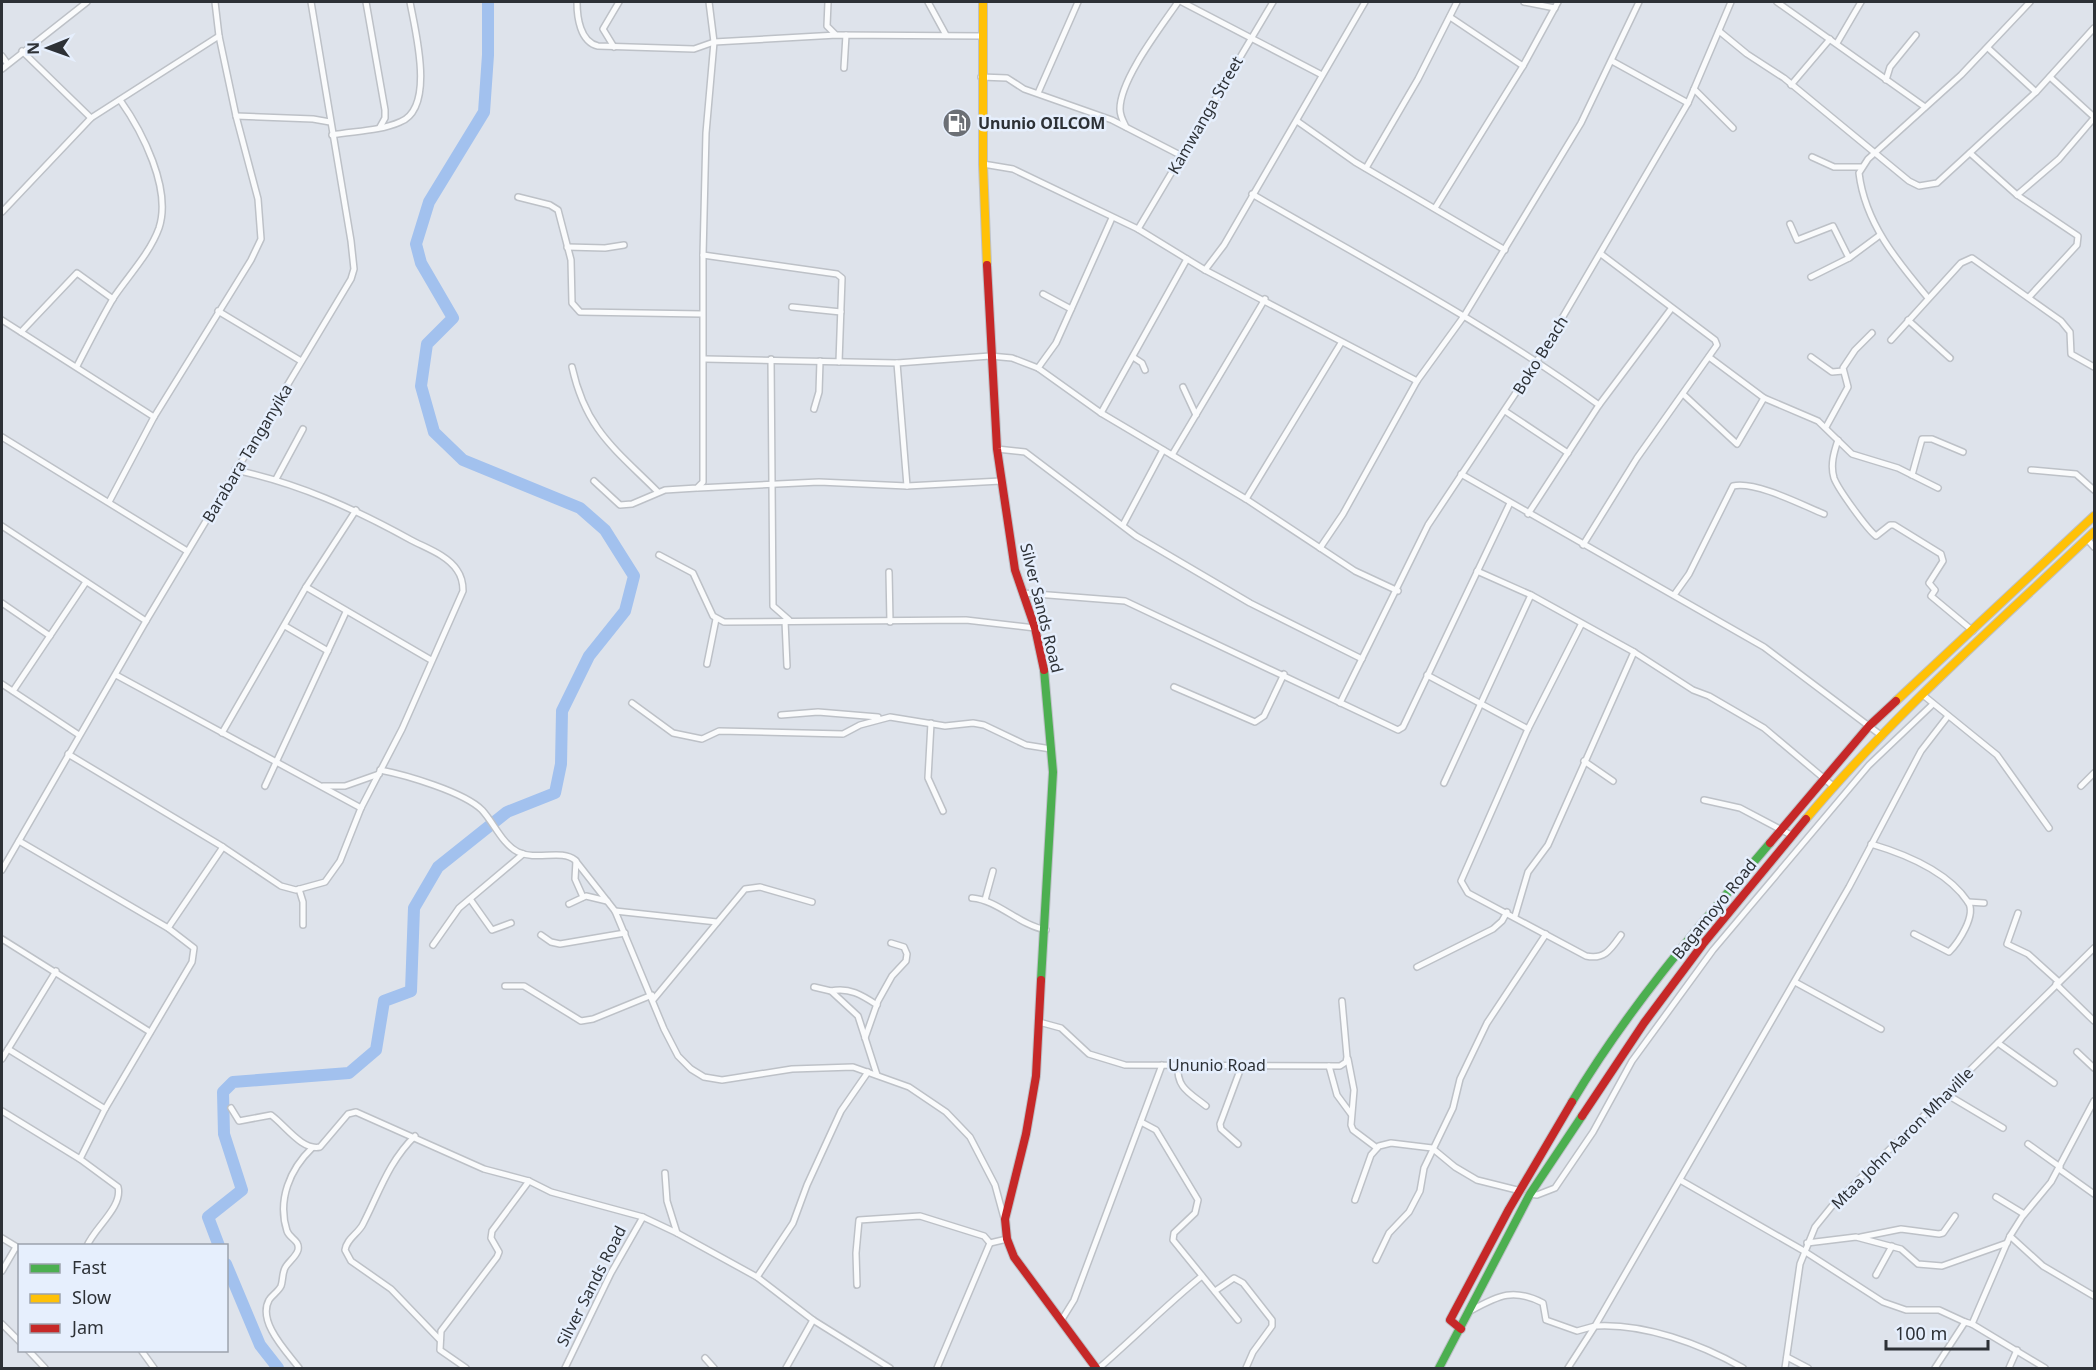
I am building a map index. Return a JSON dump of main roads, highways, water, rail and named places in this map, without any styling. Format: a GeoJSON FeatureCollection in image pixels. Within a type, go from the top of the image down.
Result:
{"type":"FeatureCollection","features":[{"type":"Feature","properties":{"kind":"main road","name":"Silver Sands Road"},"geometry":{"type":"LineString","coordinates":[[983,2],[981,77],[983,164],[990,356],[998,449],[1015,570],[1035,628],[1047,686],[1053,772],[1046,930],[1036,1076],[1026,1134],[1005,1219],[1007,1239],[1014,1257],[1098,1368]]}},
{"type":"Feature","properties":{"kind":"main road"},"geometry":{"type":"LineString","coordinates":[[1461,1329],[1450,1320],[1520,1191],[1587,1077],[1627,1018],[1780,828],[1869,726],[2094,516]]}},
{"type":"Feature","properties":{"kind":"main road","name":"Bagamoyo Road"},"geometry":{"type":"LineString","coordinates":[[1439,1368],[1530,1194],[1644,1023],[1703,944],[1834,786],[1923,695],[2094,532]]}},
{"type":"Feature","properties":{"kind":"waterway"},"geometry":{"type":"LineString","coordinates":[[218,1244],[208,1217],[242,1190],[224,1134],[223,1092],[233,1082],[349,1073],[376,1050],[384,1001],[411,991],[414,908],[438,867],[507,812],[555,793],[561,764],[562,711],[589,656],[625,611],[634,576],[605,530],[580,508],[463,460],[434,432],[421,386],[427,344],[453,318],[421,263],[416,244],[429,202],[484,112],[488,55],[488,2]]}},
{"type":"Feature","properties":{"kind":"waterway"},"geometry":{"type":"LineString","coordinates":[[228,1269],[260,1345],[278,1368]]}},
{"type":"Feature","properties":{"kind":"place","name":"Ununio OILCOM"},"geometry":{"type":"Point","coordinates":[957,123]}}]}
